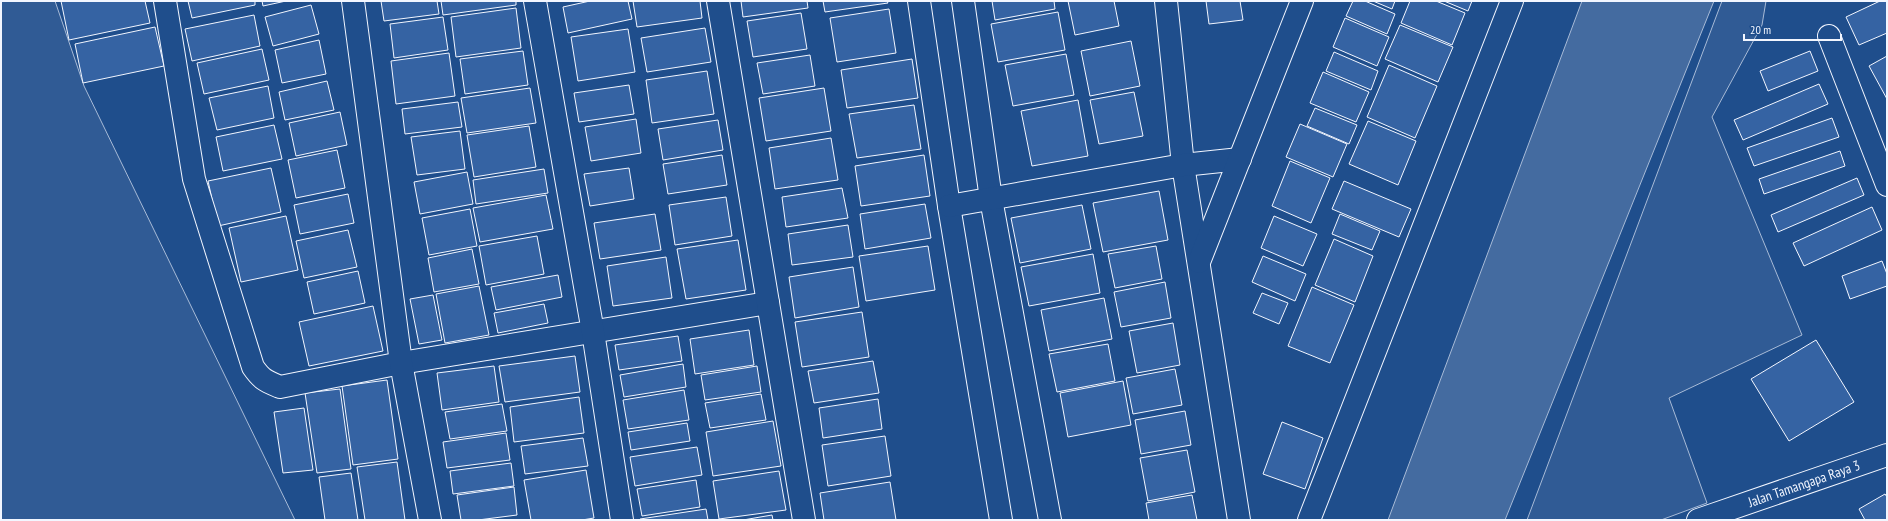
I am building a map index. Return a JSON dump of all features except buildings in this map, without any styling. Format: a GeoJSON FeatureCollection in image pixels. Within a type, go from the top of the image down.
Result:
{"type":"FeatureCollection","features":[{"type":"Feature","properties":{"kind":"street"},"geometry":{"type":"LineString","coordinates":[[165,1],[194,179],[253,367],[261,379],[280,387],[401,363],[768,303]]}},
{"type":"Feature","properties":{"kind":"street"},"geometry":{"type":"LineString","coordinates":[[353,1],[401,363],[430,520]]}},
{"type":"Feature","properties":{"kind":"street"},"geometry":{"type":"LineString","coordinates":[[535,1],[593,332],[622,520]]}},
{"type":"Feature","properties":{"kind":"street"},"geometry":{"type":"LineString","coordinates":[[718,1],[804,520]]}},
{"type":"Feature","properties":{"kind":"street"},"geometry":{"type":"LineString","coordinates":[[919,1],[950,206],[1001,520]]}},
{"type":"Feature","properties":{"kind":"street"},"geometry":{"type":"LineString","coordinates":[[963,1],[991,199],[1050,520]]}},
{"type":"Feature","properties":{"kind":"street"},"geometry":{"type":"LineString","coordinates":[[1166,1],[1183,165],[1239,520]]}},
{"type":"Feature","properties":{"kind":"street"},"geometry":{"type":"LineString","coordinates":[[1199,263],[1302,1]]}},
{"type":"Feature","properties":{"kind":"street"},"geometry":{"type":"LineString","coordinates":[[1309,520],[1512,1]]}},
{"type":"Feature","properties":{"kind":"street"},"geometry":{"type":"LineString","coordinates":[[1829,36],[1885,175]]}},
{"type":"Feature","properties":{"kind":"street"},"geometry":{"type":"LineString","coordinates":[[950,206],[1183,165],[1240,159]]}},
{"type":"Feature","properties":{"kind":"street","name":"Jalan Tamangapa Raya 3"},"geometry":{"type":"LineString","coordinates":[[1698,520],[1887,455]]}},
{"type":"Feature","properties":{"kind":"shaded area"},"geometry":{"type":"Polygon","coordinates":[[[1,1],[55,1],[84,86],[295,520],[1,520],[1,1]]]}},
{"type":"Feature","properties":{"kind":"shaded area"},"geometry":{"type":"Polygon","coordinates":[[[1582,1],[1714,1],[1505,520],[1388,520],[1582,1]]]}},
{"type":"Feature","properties":{"kind":"shaded area"},"geometry":{"type":"Polygon","coordinates":[[[1722,1],[1766,1],[1762,25],[1712,117],[1802,335],[1669,398],[1707,503],[1661,520],[1527,520],[1722,1]]]}}]}
